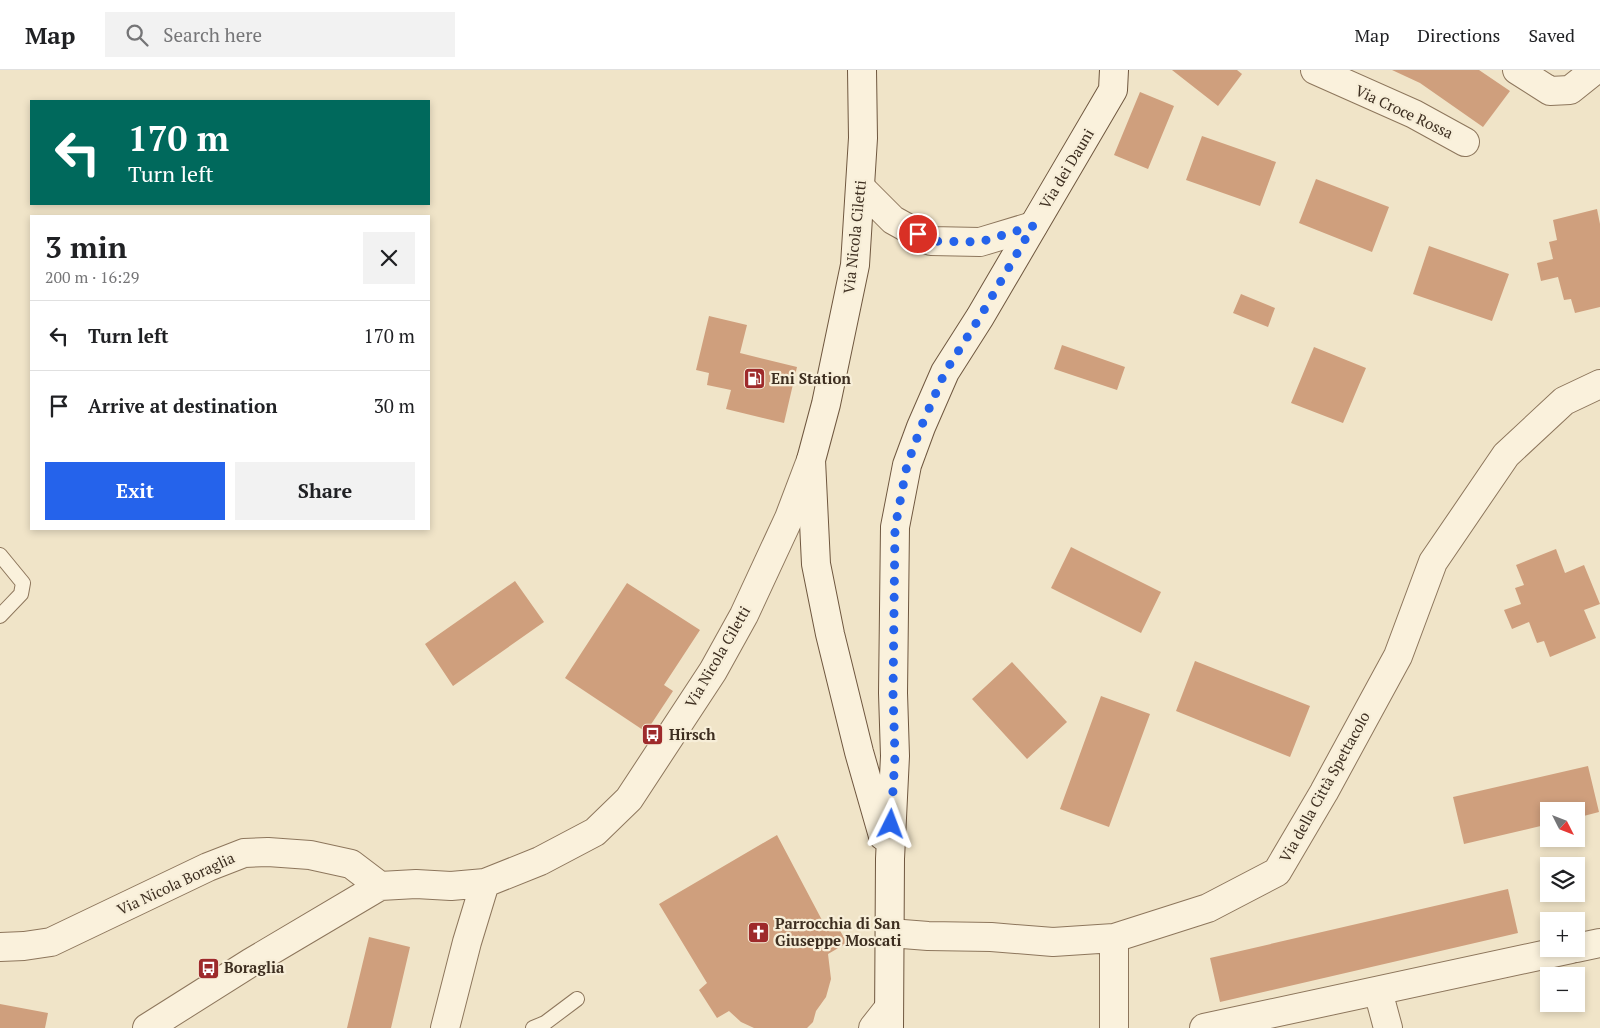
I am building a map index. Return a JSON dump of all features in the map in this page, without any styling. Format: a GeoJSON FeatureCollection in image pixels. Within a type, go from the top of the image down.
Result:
{"type":"FeatureCollection","features":[{"type":"Feature","properties":{"kind":"street","name":"Via Nicola Ciletti"},"geometry":{"type":"LineString","coordinates":[[380,886],[416,884],[451,886],[484,883],[540,861],[595,832],[629,799],[713,671],[744,615],[789,518],[811,460],[826,404],[855,265],[864,138],[862,70]]}},
{"type":"Feature","properties":{"kind":"street","name":"Via Croce Rossa"},"geometry":{"type":"LineString","coordinates":[[1315,70],[1414,114],[1465,142]]}},
{"type":"Feature","properties":{"kind":"street"},"geometry":{"type":"LineString","coordinates":[[1517,70],[1550,91],[1570,90],[1595,70],[1600,72]]}},
{"type":"Feature","properties":{"kind":"street","name":"Via dei Dauni"},"geometry":{"type":"LineString","coordinates":[[883,1022],[890,933],[890,859],[895,756],[893,693],[895,528],[907,465],[945,372],[980,317],[1118,77]]}},
{"type":"Feature","properties":{"kind":"street"},"geometry":{"type":"LineString","coordinates":[[861,188],[893,220],[931,241],[980,242],[1033,226]]}},
{"type":"Feature","properties":{"kind":"street","name":"Via della Città Spettacolo"},"geometry":{"type":"LineString","coordinates":[[890,933],[991,937],[1053,942],[1114,938],[1208,908],[1277,872],[1324,792],[1398,656],[1432,562],[1506,455],[1564,401],[1600,384]]}},
{"type":"Feature","properties":{"kind":"street","name":"Via Nicola Ciletti"},"geometry":{"type":"LineString","coordinates":[[811,460],[816,564],[830,634],[855,734],[890,859]]}},
{"type":"Feature","properties":{"kind":"street","name":"Via Nicola Boraglia"},"geometry":{"type":"LineString","coordinates":[[0,946],[24,946],[51,942],[208,867],[244,852],[310,855],[351,864],[380,886]]}},
{"type":"Feature","properties":{"kind":"street"},"geometry":{"type":"LineString","coordinates":[[445,1028],[484,883]]}},
{"type":"Feature","properties":{"kind":"street"},"geometry":{"type":"LineString","coordinates":[[147,1028],[250,962],[380,886]]}},
{"type":"Feature","properties":{"kind":"street"},"geometry":{"type":"LineString","coordinates":[[1114,938],[1114,1028]]}},
{"type":"Feature","properties":{"kind":"street"},"geometry":{"type":"LineString","coordinates":[[1585,946],[1600,943]]}},
{"type":"Feature","properties":{"kind":"street"},"geometry":{"type":"LineString","coordinates":[[1204,1028],[1540,956]]}},
{"type":"Feature","properties":{"kind":"street"},"geometry":{"type":"LineString","coordinates":[[1378,991],[1388,1028]]}},
{"type":"Feature","properties":{"kind":"lane"},"geometry":{"type":"LineString","coordinates":[[0,555],[23,583],[21,594],[9,609],[0,616]]}},
{"type":"Feature","properties":{"kind":"lane"},"geometry":{"type":"LineString","coordinates":[[533,1028],[545,1023],[577,999]]}},
{"type":"Feature","properties":{"kind":"building"},"geometry":{"type":"Polygon","coordinates":[[[1172,70],[1237,70],[1242,74],[1218,106],[1172,70]]]}},
{"type":"Feature","properties":{"kind":"building"},"geometry":{"type":"Polygon","coordinates":[[[1392,70],[1479,70],[1510,91],[1483,127],[1420,83],[1392,70]]]}},
{"type":"Feature","properties":{"kind":"building"},"geometry":{"type":"Polygon","coordinates":[[[1140,92],[1174,106],[1148,169],[1114,155],[1140,92]]]}},
{"type":"Feature","properties":{"kind":"building"},"geometry":{"type":"Polygon","coordinates":[[[1202,136],[1276,162],[1260,206],[1186,180],[1202,136]]]}},
{"type":"Feature","properties":{"kind":"building"},"geometry":{"type":"Polygon","coordinates":[[[1316,179],[1389,207],[1372,252],[1299,223],[1316,179]]]}},
{"type":"Feature","properties":{"kind":"building"},"geometry":{"type":"Polygon","coordinates":[[[1597,209],[1600,224],[1600,307],[1575,313],[1571,299],[1564,300],[1558,277],[1541,281],[1537,263],[1553,259],[1549,242],[1557,240],[1553,220],[1597,209]]]}},
{"type":"Feature","properties":{"kind":"building"},"geometry":{"type":"Polygon","coordinates":[[[1429,246],[1509,274],[1492,321],[1413,294],[1429,246]]]}},
{"type":"Feature","properties":{"kind":"building"},"geometry":{"type":"Polygon","coordinates":[[[1241,294],[1275,308],[1268,327],[1233,313],[1241,294]]]}},
{"type":"Feature","properties":{"kind":"building"},"geometry":{"type":"Polygon","coordinates":[[[709,316],[747,325],[740,353],[797,367],[784,423],[726,409],[731,390],[707,385],[709,373],[696,370],[709,316]]]}},
{"type":"Feature","properties":{"kind":"building"},"geometry":{"type":"Polygon","coordinates":[[[1062,345],[1125,367],[1117,390],[1054,369],[1062,345]]]}},
{"type":"Feature","properties":{"kind":"building"},"geometry":{"type":"Polygon","coordinates":[[[1314,347],[1366,368],[1343,423],[1291,403],[1314,347]]]}},
{"type":"Feature","properties":{"kind":"building"},"geometry":{"type":"Polygon","coordinates":[[[1071,547],[1161,592],[1141,633],[1051,588],[1071,547]]]}},
{"type":"Feature","properties":{"kind":"building"},"geometry":{"type":"Polygon","coordinates":[[[1556,549],[1565,573],[1584,565],[1600,604],[1584,610],[1596,638],[1550,657],[1544,641],[1537,643],[1529,622],[1512,629],[1504,610],[1521,604],[1515,588],[1524,585],[1516,565],[1556,549]]]}},
{"type":"Feature","properties":{"kind":"building"},"geometry":{"type":"Polygon","coordinates":[[[515,581],[544,622],[453,686],[425,644],[515,581]]]}},
{"type":"Feature","properties":{"kind":"building"},"geometry":{"type":"Polygon","coordinates":[[[627,583],[700,630],[664,685],[673,691],[646,732],[565,678],[627,583]]]}},
{"type":"Feature","properties":{"kind":"building"},"geometry":{"type":"Polygon","coordinates":[[[1195,661],[1310,706],[1290,757],[1176,711],[1195,661]]]}},
{"type":"Feature","properties":{"kind":"building"},"geometry":{"type":"Polygon","coordinates":[[[1012,662],[1067,722],[1027,759],[972,699],[1012,662]]]}},
{"type":"Feature","properties":{"kind":"building"},"geometry":{"type":"Polygon","coordinates":[[[1101,696],[1150,714],[1109,827],[1060,809],[1101,696]]]}},
{"type":"Feature","properties":{"kind":"building"},"geometry":{"type":"Polygon","coordinates":[[[1588,766],[1599,812],[1585,816],[1585,802],[1540,802],[1540,826],[1464,844],[1453,797],[1588,766]]]}},
{"type":"Feature","properties":{"kind":"building","name":"Parrocchia di San Giuseppe Moscati"},"geometry":{"type":"Polygon","coordinates":[[[777,835],[823,922],[833,918],[847,943],[828,954],[831,979],[826,997],[816,1011],[813,1022],[807,1028],[754,1028],[741,1022],[729,1011],[717,1018],[699,990],[707,983],[659,904],[777,835]]]}},
{"type":"Feature","properties":{"kind":"building"},"geometry":{"type":"Polygon","coordinates":[[[1508,889],[1518,933],[1220,1002],[1210,958],[1508,889]]]}},
{"type":"Feature","properties":{"kind":"building"},"geometry":{"type":"Polygon","coordinates":[[[369,937],[410,947],[391,1028],[347,1028],[369,937]]]}},
{"type":"Feature","properties":{"kind":"building"},"geometry":{"type":"Polygon","coordinates":[[[0,1004],[48,1013],[45,1028],[0,1028],[0,1004]]]}},
{"type":"Feature","properties":{"kind":"place","name":"Eni Station"},"geometry":{"type":"Point","coordinates":[755,379]}},
{"type":"Feature","properties":{"kind":"place","name":"Hirsch"},"geometry":{"type":"Point","coordinates":[653,735]}},
{"type":"Feature","properties":{"kind":"place","name":"Parrocchia di San Giuseppe Moscati"},"geometry":{"type":"Point","coordinates":[759,933]}},
{"type":"Feature","properties":{"kind":"place","name":"Boraglia"},"geometry":{"type":"Point","coordinates":[208,968]}},
{"type":"Feature","properties":{"kind":"route"},"geometry":{"type":"LineString","coordinates":[[891,824],[895,756],[893,693],[895,528],[907,465],[945,372],[980,317],[1033,226],[980,242],[931,241],[918,234]]}}]}
